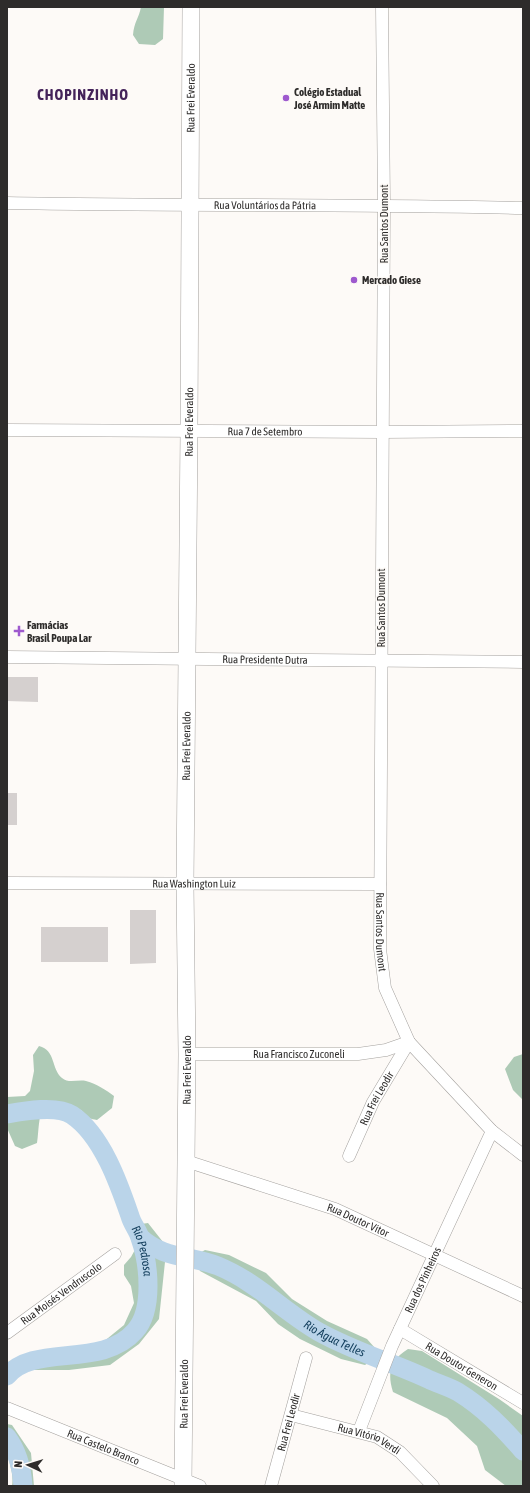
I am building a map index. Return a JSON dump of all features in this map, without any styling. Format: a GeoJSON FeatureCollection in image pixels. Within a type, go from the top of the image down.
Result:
{"type":"FeatureCollection","features":[{"type":"Feature","properties":{"kind":"street","name":"Rua Frei Everaldo"},"geometry":{"type":"LineString","coordinates":[[183,1482],[187,1054],[185,884],[189,431],[190,7]]}},
{"type":"Feature","properties":{"kind":"street","name":"Rua Santos Dumont"},"geometry":{"type":"LineString","coordinates":[[382,7],[384,205],[380,949],[385,988],[409,1042],[492,1131],[523,1155]]}},
{"type":"Feature","properties":{"kind":"street","name":"Rua Voluntários da Pátria"},"geometry":{"type":"LineString","coordinates":[[7,203],[190,206],[384,205],[523,208]]}},
{"type":"Feature","properties":{"kind":"street","name":"Rua 7 de Setembro"},"geometry":{"type":"LineString","coordinates":[[7,430],[382,432],[523,431]]}},
{"type":"Feature","properties":{"kind":"street","name":"Rua Presidente Dutra"},"geometry":{"type":"LineString","coordinates":[[7,657],[523,662]]}},
{"type":"Feature","properties":{"kind":"street","name":"Rua Washington Luiz"},"geometry":{"type":"LineString","coordinates":[[7,883],[380,884]]}},
{"type":"Feature","properties":{"kind":"street","name":"Rua Francisco Zuconeli"},"geometry":{"type":"LineString","coordinates":[[187,1054],[358,1054],[386,1050],[409,1042]]}},
{"type":"Feature","properties":{"kind":"street","name":"Rua Frei Leodir"},"geometry":{"type":"LineString","coordinates":[[349,1156],[373,1102],[409,1042]]}},
{"type":"Feature","properties":{"kind":"street","name":"Rua dos Pinheiros"},"geometry":{"type":"LineString","coordinates":[[359,1431],[392,1346],[433,1255],[492,1131]]}},
{"type":"Feature","properties":{"kind":"street","name":"Rua Doutor Vitor"},"geometry":{"type":"LineString","coordinates":[[186,1161],[335,1209],[523,1296]]}},
{"type":"Feature","properties":{"kind":"street","name":"Rua Moisés Vendruscolo"},"geometry":{"type":"LineString","coordinates":[[7,1333],[115,1254]]}},
{"type":"Feature","properties":{"kind":"street","name":"Rua Doutor Generon"},"geometry":{"type":"LineString","coordinates":[[400,1329],[523,1403]]}},
{"type":"Feature","properties":{"kind":"street","name":"Rua Frei Leodir"},"geometry":{"type":"LineString","coordinates":[[271,1486],[306,1358]]}},
{"type":"Feature","properties":{"kind":"street","name":"Rua Castelo Branco"},"geometry":{"type":"LineString","coordinates":[[8,1408],[183,1482],[200,1486]]}},
{"type":"Feature","properties":{"kind":"street","name":"Rua Vitório Verdi"},"geometry":{"type":"LineString","coordinates":[[291,1415],[359,1431],[377,1437],[400,1452],[433,1486]]}},
{"type":"Feature","properties":{"kind":"green space"},"geometry":{"type":"Polygon","coordinates":[[[141,7],[164,7],[163,39],[155,45],[139,44],[133,35],[134,27],[141,7]]]}},
{"type":"Feature","properties":{"kind":"green space"},"geometry":{"type":"Polygon","coordinates":[[[39,1046],[48,1051],[56,1070],[65,1080],[90,1082],[101,1087],[114,1096],[112,1108],[97,1120],[88,1117],[82,1111],[70,1105],[58,1104],[44,1106],[40,1119],[37,1143],[22,1149],[15,1146],[7,1128],[7,1097],[25,1096],[30,1091],[34,1071],[33,1055],[39,1046]]]}},
{"type":"Feature","properties":{"kind":"green space"},"geometry":{"type":"Polygon","coordinates":[[[523,1054],[523,1100],[513,1090],[505,1069],[514,1057],[523,1054]]]}},
{"type":"Feature","properties":{"kind":"green space"},"geometry":{"type":"Polygon","coordinates":[[[148,1223],[163,1242],[165,1262],[159,1319],[139,1344],[110,1365],[69,1370],[25,1370],[13,1375],[7,1373],[8,1362],[23,1356],[65,1348],[97,1347],[124,1325],[134,1303],[131,1286],[124,1275],[124,1265],[131,1257],[137,1246],[141,1224],[148,1223]]]}},
{"type":"Feature","properties":{"kind":"green space"},"geometry":{"type":"Polygon","coordinates":[[[205,1250],[229,1255],[266,1273],[292,1299],[327,1321],[367,1339],[375,1348],[372,1360],[365,1365],[341,1359],[300,1339],[278,1324],[256,1301],[200,1271],[196,1262],[198,1254],[205,1250]]]}},
{"type":"Feature","properties":{"kind":"green space"},"geometry":{"type":"Polygon","coordinates":[[[408,1349],[422,1351],[499,1399],[523,1416],[523,1486],[506,1486],[485,1470],[477,1446],[447,1418],[393,1392],[390,1373],[397,1358],[408,1349]]]}},
{"type":"Feature","properties":{"kind":"green space"},"geometry":{"type":"Polygon","coordinates":[[[7,1424],[12,1425],[31,1453],[34,1486],[12,1486],[12,1472],[7,1448],[7,1424]]]}},
{"type":"Feature","properties":{"kind":"building"},"geometry":{"type":"Polygon","coordinates":[[[7,677],[38,677],[38,702],[7,701],[7,677]]]}},
{"type":"Feature","properties":{"kind":"building"},"geometry":{"type":"Polygon","coordinates":[[[7,793],[17,793],[17,825],[7,825],[7,793]]]}},
{"type":"Feature","properties":{"kind":"building"},"geometry":{"type":"Polygon","coordinates":[[[130,910],[156,910],[156,963],[130,964],[130,910]]]}},
{"type":"Feature","properties":{"kind":"building"},"geometry":{"type":"Polygon","coordinates":[[[41,927],[108,927],[108,962],[41,962],[41,927]]]}},
{"type":"Feature","properties":{"kind":"waterway","name":"Rio Pedrosa"},"geometry":{"type":"LineString","coordinates":[[7,1114],[22,1111],[49,1109],[58,1110],[72,1115],[83,1124],[101,1147],[115,1175],[143,1248],[146,1260],[148,1286],[145,1311],[141,1322],[135,1331],[121,1342],[105,1349],[87,1353],[34,1360],[19,1366],[7,1376]]}},
{"type":"Feature","properties":{"kind":"waterway","name":"Rio Água Telles"},"geometry":{"type":"LineString","coordinates":[[140,1237],[149,1244],[167,1253],[208,1262],[218,1266],[245,1280],[294,1316],[319,1332],[346,1346],[458,1392],[493,1419],[523,1451]]}},
{"type":"Feature","properties":{"kind":"waterway","name":"Rio Pedrosa"},"geometry":{"type":"LineString","coordinates":[[7,1437],[19,1460],[23,1486]]}},
{"type":"Feature","properties":{"kind":"place","name":"Colégio Estadual José Armim Matte"},"geometry":{"type":"Point","coordinates":[286,98]}},
{"type":"Feature","properties":{"kind":"place","name":"Mercado Giese"},"geometry":{"type":"Point","coordinates":[354,280]}},
{"type":"Feature","properties":{"kind":"place","name":"Farmácias Brasil Poupa Lar"},"geometry":{"type":"Point","coordinates":[19,631]}},
{"type":"Feature","properties":{"kind":"district","name":"CHOPINZINHO"},"geometry":{"type":"Point","coordinates":[83,95]}}]}
